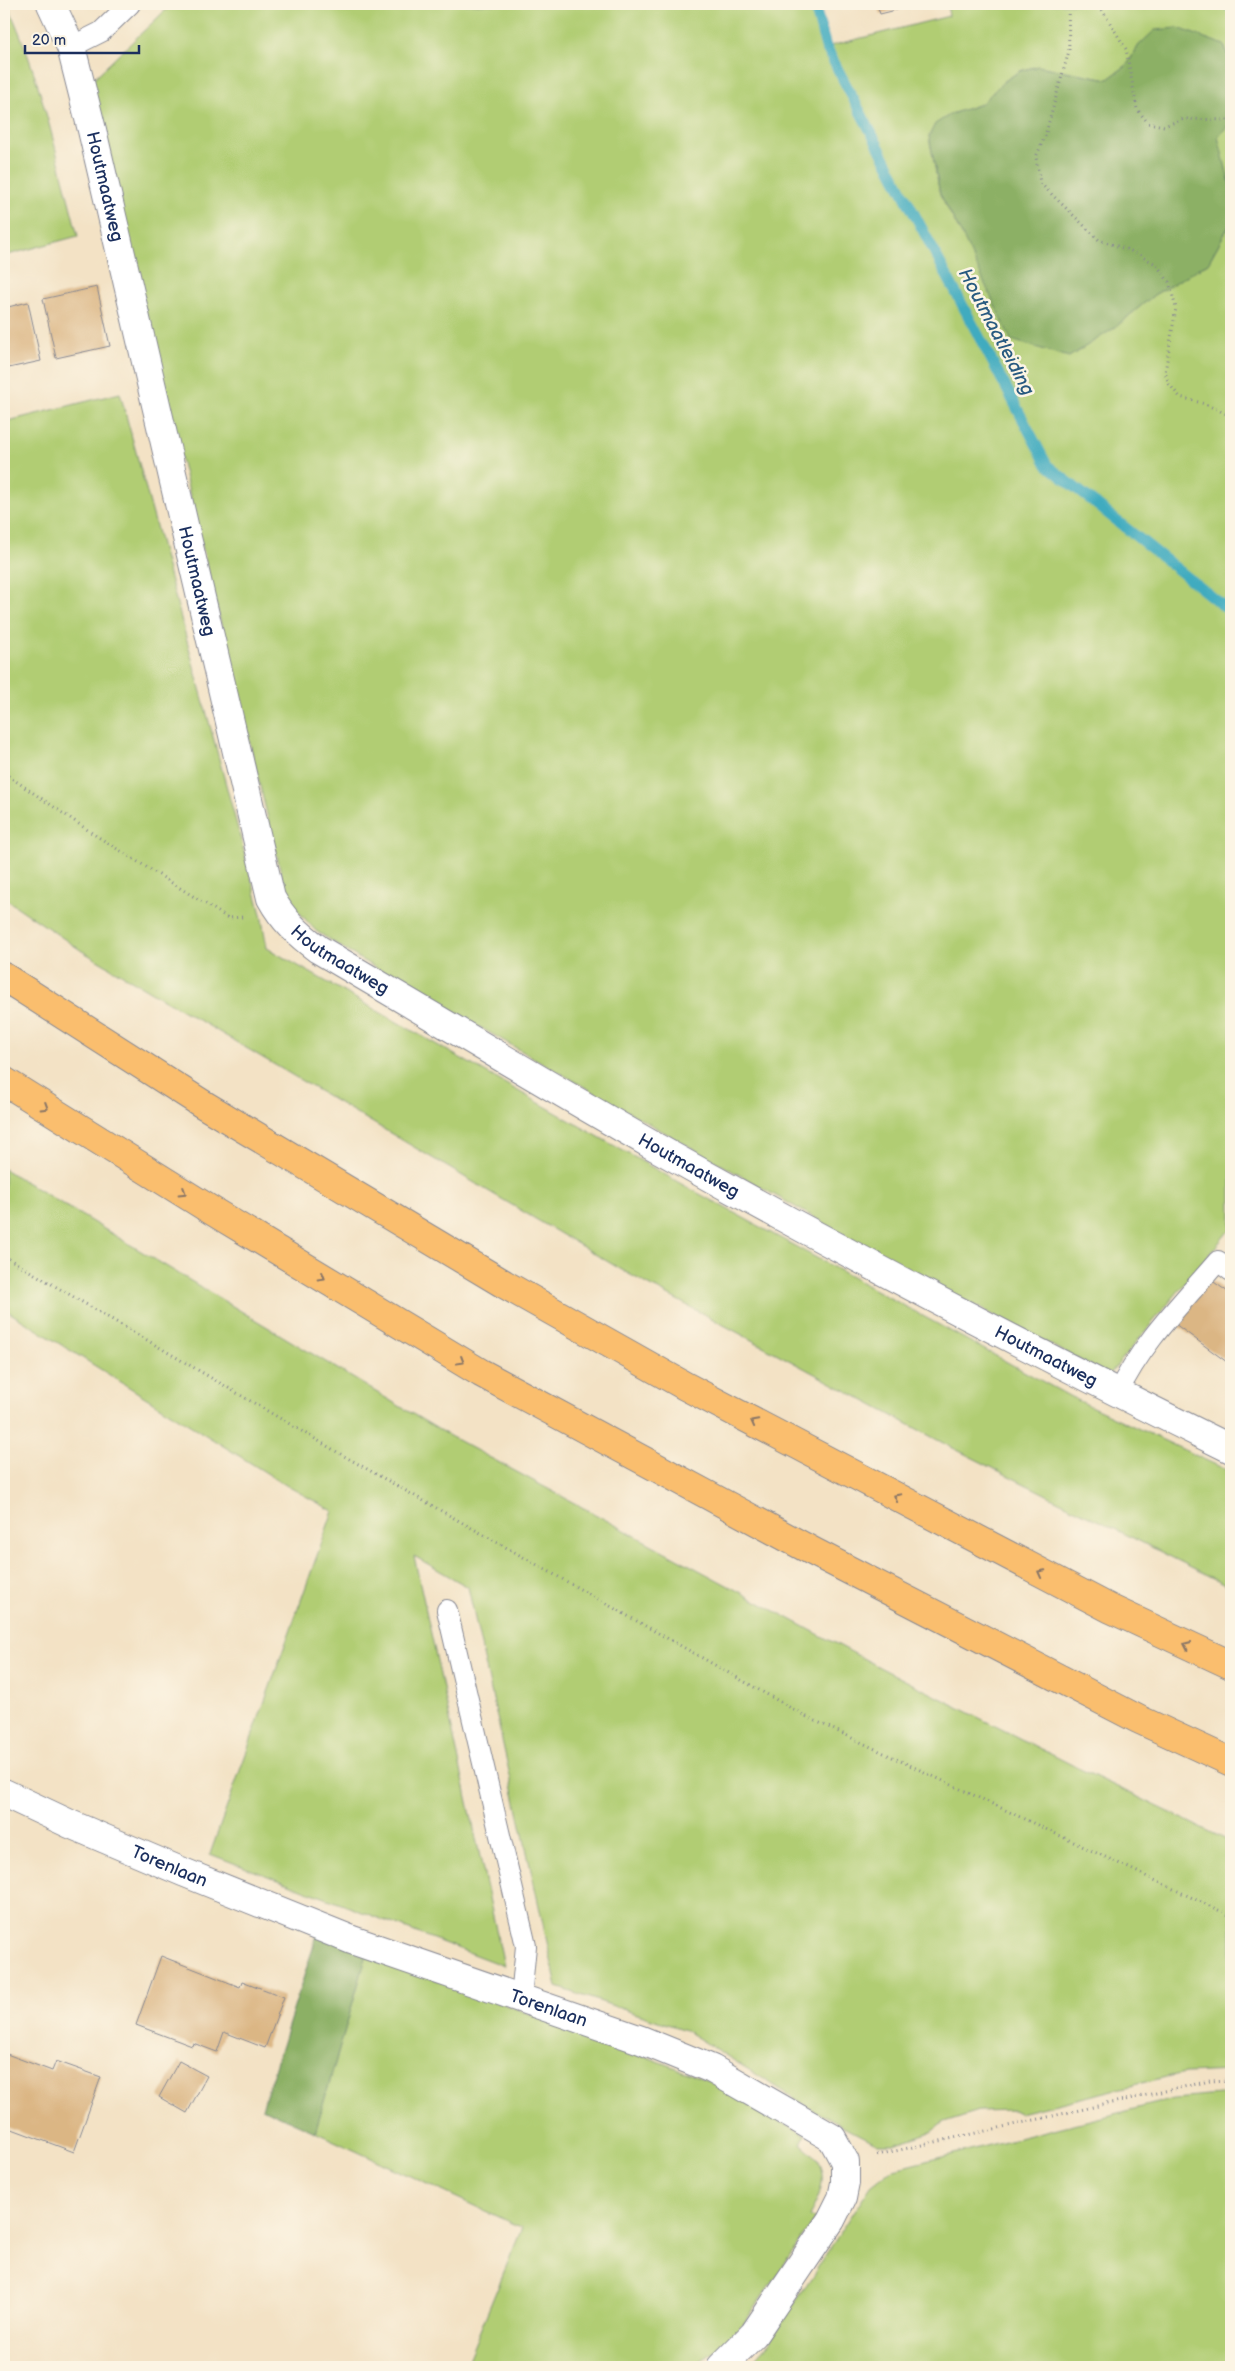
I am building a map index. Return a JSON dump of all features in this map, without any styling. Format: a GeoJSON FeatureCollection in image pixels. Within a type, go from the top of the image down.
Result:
{"type":"FeatureCollection","features":[{"type":"Feature","properties":{"kind":"highway"},"geometry":{"type":"LineString","coordinates":[[4,977],[201,1103],[504,1284],[685,1386],[1111,1610],[1231,1666]]}},
{"type":"Feature","properties":{"kind":"highway"},"geometry":{"type":"LineString","coordinates":[[4,1081],[205,1206],[481,1373],[820,1555],[1138,1718],[1231,1762]]}},
{"type":"Feature","properties":{"kind":"street","name":"Houtmaatweg"},"geometry":{"type":"LineString","coordinates":[[51,4],[71,47],[270,898],[280,915],[298,934],[318,949],[652,1145],[930,1296],[1231,1449]]}},
{"type":"Feature","properties":{"kind":"street","name":"Torenlaan"},"geometry":{"type":"LineString","coordinates":[[4,1792],[70,1824],[352,1940],[641,2040],[712,2069],[832,2138],[845,2162],[846,2183],[842,2198],[831,2220],[754,2334],[721,2367]]}},
{"type":"Feature","properties":{"kind":"lane"},"geometry":{"type":"LineString","coordinates":[[71,47],[101,32],[130,4]]}},
{"type":"Feature","properties":{"kind":"lane"},"geometry":{"type":"LineString","coordinates":[[1118,1393],[1127,1373],[1141,1352],[1218,1260],[1231,1271]]}},
{"type":"Feature","properties":{"kind":"lane"},"geometry":{"type":"LineString","coordinates":[[447,1610],[526,1946],[521,1998]]}},
{"type":"Feature","properties":{"kind":"path"},"geometry":{"type":"LineString","coordinates":[[1068,4],[1069,51],[1047,128],[1036,157],[1040,183],[1063,203],[1099,240],[1129,250],[1156,264],[1169,282],[1176,308],[1165,372],[1169,384],[1180,397],[1205,404],[1231,416]]}},
{"type":"Feature","properties":{"kind":"path"},"geometry":{"type":"LineString","coordinates":[[1094,4],[1101,8],[1126,48],[1137,110],[1148,123],[1164,126],[1184,119],[1228,120],[1231,123]]}},
{"type":"Feature","properties":{"kind":"path"},"geometry":{"type":"LineString","coordinates":[[4,773],[95,835],[228,918],[280,915]]}},
{"type":"Feature","properties":{"kind":"path"},"geometry":{"type":"LineString","coordinates":[[4,1256],[344,1456],[807,1717],[1231,1916]]}},
{"type":"Feature","properties":{"kind":"path"},"geometry":{"type":"LineString","coordinates":[[845,2162],[1201,2083],[1231,2080]]}},
{"type":"Feature","properties":{"kind":"green space"},"geometry":{"type":"Polygon","coordinates":[[[4,4],[7,4],[19,32],[39,89],[78,236],[4,256],[4,4]]]}},
{"type":"Feature","properties":{"kind":"green space"},"geometry":{"type":"Polygon","coordinates":[[[172,4],[814,4],[826,47],[949,16],[947,4],[1231,4],[1231,65],[1224,45],[1139,45],[1127,65],[1108,79],[1038,66],[1020,71],[1003,82],[981,104],[951,114],[929,136],[940,194],[964,239],[1113,329],[1154,295],[1208,263],[1231,222],[1231,1228],[1109,1375],[908,1271],[360,959],[316,931],[297,910],[285,889],[90,82],[172,4]]]}},
{"type":"Feature","properties":{"kind":"green space"},"geometry":{"type":"Polygon","coordinates":[[[1178,28],[1224,45],[1231,65],[1231,118],[1230,123],[1218,137],[1231,188],[1231,222],[1208,263],[1154,295],[1113,329],[1069,357],[1011,340],[964,239],[940,194],[929,136],[935,124],[951,114],[981,104],[1003,82],[1020,71],[1038,66],[1108,79],[1127,65],[1139,45],[1155,30],[1178,28]]]}},
{"type":"Feature","properties":{"kind":"green space"},"geometry":{"type":"Polygon","coordinates":[[[1231,118],[1231,188],[1217,137],[1230,123],[1231,118]]]}},
{"type":"Feature","properties":{"kind":"green space"},"geometry":{"type":"Polygon","coordinates":[[[120,393],[261,914],[267,948],[685,1186],[1071,1397],[1231,1472],[1231,1587],[945,1444],[627,1273],[82,951],[4,898],[4,422],[120,393]]]}},
{"type":"Feature","properties":{"kind":"green space"},"geometry":{"type":"Polygon","coordinates":[[[4,1169],[446,1434],[883,1669],[1082,1770],[1231,1842],[1231,2071],[1185,2073],[1020,2113],[1014,2110],[979,2111],[944,2122],[931,2132],[910,2139],[893,2144],[878,2144],[820,2114],[685,2030],[557,1987],[468,1587],[414,1556],[504,1966],[210,1854],[333,1511],[289,1487],[4,1309],[4,1169]]]}},
{"type":"Feature","properties":{"kind":"green space"},"geometry":{"type":"Polygon","coordinates":[[[317,1935],[367,1954],[315,2132],[262,2108],[317,1935]]]}},
{"type":"Feature","properties":{"kind":"green space"},"geometry":{"type":"Polygon","coordinates":[[[367,1954],[685,2071],[709,2081],[806,2136],[801,2143],[811,2151],[817,2160],[821,2168],[822,2177],[819,2195],[809,2216],[815,2219],[745,2322],[720,2348],[691,2367],[465,2367],[522,2228],[315,2132],[367,1954]]]}},
{"type":"Feature","properties":{"kind":"green space"},"geometry":{"type":"Polygon","coordinates":[[[1231,2094],[1231,2367],[747,2367],[769,2343],[871,2185],[890,2170],[1174,2099],[1231,2094]]]}},
{"type":"Feature","properties":{"kind":"building"},"geometry":{"type":"Polygon","coordinates":[[[877,4],[920,4],[880,14],[877,4]]]}},
{"type":"Feature","properties":{"kind":"building"},"geometry":{"type":"Polygon","coordinates":[[[97,287],[110,346],[56,358],[43,299],[97,287]]]}},
{"type":"Feature","properties":{"kind":"building"},"geometry":{"type":"Polygon","coordinates":[[[28,302],[41,361],[4,369],[4,308],[28,302]]]}},
{"type":"Feature","properties":{"kind":"building"},"geometry":{"type":"Polygon","coordinates":[[[1208,1278],[1231,1294],[1231,1365],[1175,1324],[1208,1278]]]}},
{"type":"Feature","properties":{"kind":"building"},"geometry":{"type":"Polygon","coordinates":[[[161,1956],[240,1987],[242,1981],[284,1997],[265,2048],[224,2032],[217,2052],[193,2043],[192,2046],[136,2025],[161,1956]]]}},
{"type":"Feature","properties":{"kind":"building"},"geometry":{"type":"Polygon","coordinates":[[[4,2053],[52,2071],[56,2061],[101,2077],[74,2152],[4,2126],[4,2053]]]}},
{"type":"Feature","properties":{"kind":"building"},"geometry":{"type":"Polygon","coordinates":[[[179,2061],[207,2076],[187,2113],[159,2097],[179,2061]]]}},
{"type":"Feature","properties":{"kind":"waterway","name":"Houtmaatleiding"},"geometry":{"type":"LineString","coordinates":[[814,4],[826,47],[1047,465],[1231,612]]}},
{"type":"Feature","properties":{"kind":"waterway"},"geometry":{"type":"LineString","coordinates":[[1226,4],[1231,7]]}}]}
